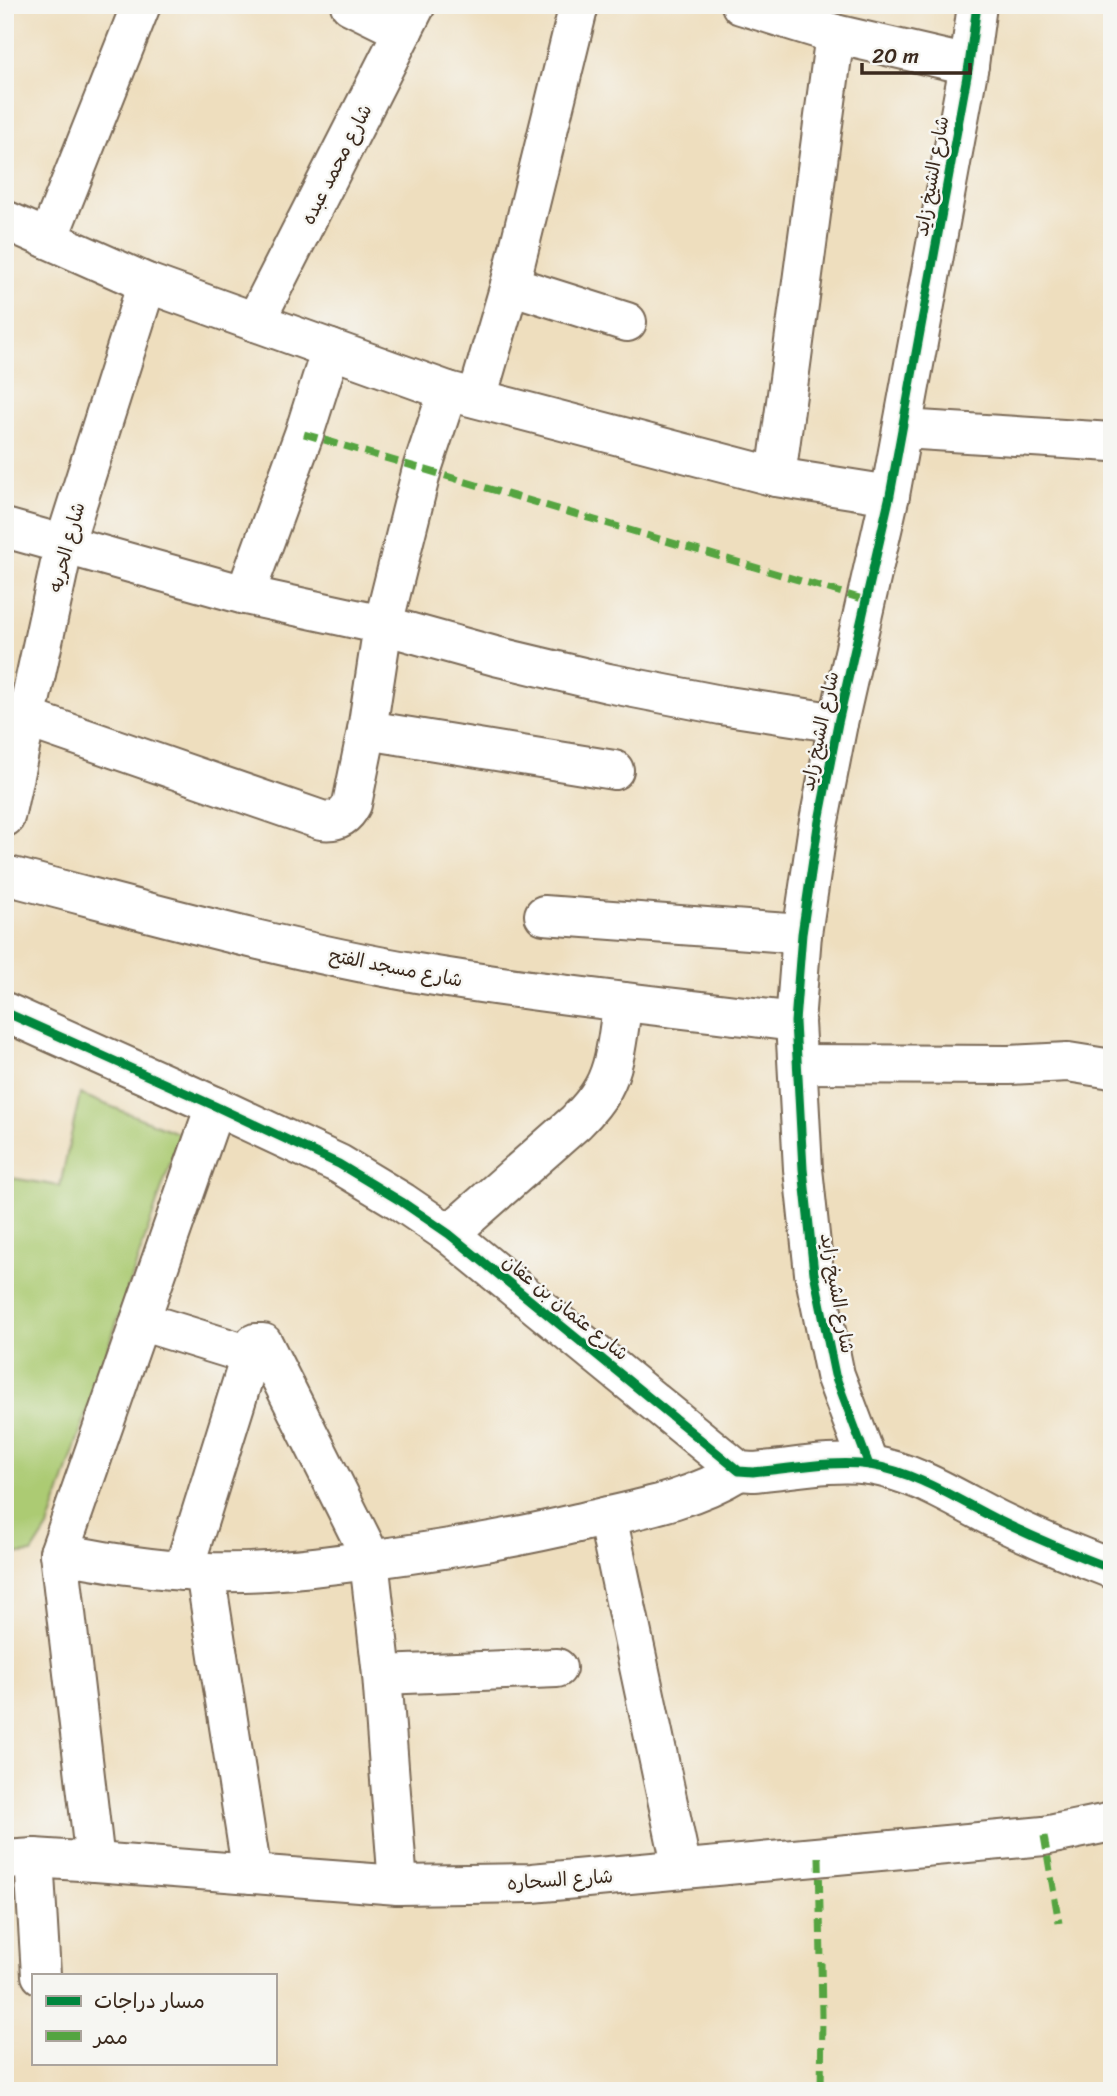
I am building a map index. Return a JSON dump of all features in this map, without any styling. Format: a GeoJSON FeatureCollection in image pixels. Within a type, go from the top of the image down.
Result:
{"type":"FeatureCollection","features":[{"type":"Feature","properties":{"kind":"street"},"geometry":{"type":"LineString","coordinates":[[48,239],[141,5]]}},
{"type":"Feature","properties":{"kind":"street"},"geometry":{"type":"LineString","coordinates":[[350,5],[410,18]]}},
{"type":"Feature","properties":{"kind":"street"},"geometry":{"type":"LineString","coordinates":[[26,718],[331,821],[348,813],[367,730],[383,625],[422,469],[462,395],[510,285],[579,5]]}},
{"type":"Feature","properties":{"kind":"street"},"geometry":{"type":"LineString","coordinates":[[741,5],[826,23],[969,65]]}},
{"type":"Feature","properties":{"kind":"street","name":"شارع الشيخ زايد"},"geometry":{"type":"LineString","coordinates":[[869,1465],[835,1375],[814,1273],[803,1170],[794,1022],[802,934],[818,827],[838,723],[903,429],[969,65],[977,5]]}},
{"type":"Feature","properties":{"kind":"street","name":"شارع محمد عبده"},"geometry":{"type":"LineString","coordinates":[[256,322],[410,18]]}},
{"type":"Feature","properties":{"kind":"street"},"geometry":{"type":"LineString","coordinates":[[776,477],[826,23]]}},
{"type":"Feature","properties":{"kind":"street"},"geometry":{"type":"LineString","coordinates":[[5,220],[147,283],[462,395],[776,477],[890,495]]}},
{"type":"Feature","properties":{"kind":"street","name":"شارع الحريه"},"geometry":{"type":"LineString","coordinates":[[5,817],[64,545],[147,283]]}},
{"type":"Feature","properties":{"kind":"street"},"geometry":{"type":"LineString","coordinates":[[510,285],[627,322]]}},
{"type":"Feature","properties":{"kind":"street"},"geometry":{"type":"LineString","coordinates":[[245,594],[304,434],[331,349]]}},
{"type":"Feature","properties":{"kind":"street"},"geometry":{"type":"LineString","coordinates":[[903,429],[1112,442]]}},
{"type":"Feature","properties":{"kind":"street"},"geometry":{"type":"LineString","coordinates":[[5,528],[245,594],[383,625],[608,683],[721,705],[838,723]]}},
{"type":"Feature","properties":{"kind":"street"},"geometry":{"type":"LineString","coordinates":[[367,730],[614,770]]}},
{"type":"Feature","properties":{"kind":"street","name":"شارع مسجد الفتح"},"geometry":{"type":"LineString","coordinates":[[5,875],[323,954],[441,977],[794,1022]]}},
{"type":"Feature","properties":{"kind":"street"},"geometry":{"type":"LineString","coordinates":[[544,915],[802,934]]}},
{"type":"Feature","properties":{"kind":"street"},"geometry":{"type":"LineString","coordinates":[[449,1234],[592,1105],[604,1087],[612,1064],[623,1002]]}},
{"type":"Feature","properties":{"kind":"street","name":"شارع عثمان بن عفان"},"geometry":{"type":"LineString","coordinates":[[5,1012],[339,1164],[402,1202],[449,1234],[739,1471]]}},
{"type":"Feature","properties":{"kind":"street"},"geometry":{"type":"LineString","coordinates":[[798,1064],[1009,1065],[1068,1062],[1112,1069]]}},
{"type":"Feature","properties":{"kind":"street"},"geometry":{"type":"LineString","coordinates":[[95,1861],[59,1553],[215,1106]]}},
{"type":"Feature","properties":{"kind":"street"},"geometry":{"type":"LineString","coordinates":[[140,1321],[250,1355]]}},
{"type":"Feature","properties":{"kind":"street"},"geometry":{"type":"LineString","coordinates":[[252,1874],[194,1572],[250,1355],[255,1343],[263,1343],[267,1345],[369,1560],[382,1675],[398,1885]]}},
{"type":"Feature","properties":{"kind":"street"},"geometry":{"type":"LineString","coordinates":[[59,1553],[120,1564],[194,1572],[314,1569],[462,1547],[607,1516],[692,1494],[739,1471],[840,1464],[869,1465],[916,1477],[998,1520],[1112,1569]]}},
{"type":"Feature","properties":{"kind":"street"},"geometry":{"type":"LineString","coordinates":[[607,1516],[682,1869]]}},
{"type":"Feature","properties":{"kind":"street"},"geometry":{"type":"LineString","coordinates":[[382,1675],[557,1668]]}},
{"type":"Feature","properties":{"kind":"street","name":"شارع السحاره"},"geometry":{"type":"LineString","coordinates":[[19,1859],[95,1861],[398,1885],[532,1883],[1044,1836],[1112,1822]]}},
{"type":"Feature","properties":{"kind":"street"},"geometry":{"type":"LineString","coordinates":[[19,1859],[41,1974]]}},
{"type":"Feature","properties":{"kind":"green space"},"geometry":{"type":"Polygon","coordinates":[[[80,1094],[180,1134],[48,1528],[32,1553],[5,1555],[5,1177],[60,1186],[80,1094]]]}},
{"type":"Feature","properties":{"kind":"marked path"},"geometry":{"type":"LineString","coordinates":[[304,434],[866,600]]}},
{"type":"Feature","properties":{"kind":"marked path"},"geometry":{"type":"LineString","coordinates":[[1044,1836],[1059,1923]]}},
{"type":"Feature","properties":{"kind":"marked path"},"geometry":{"type":"LineString","coordinates":[[819,1857],[821,2091]]}},
{"type":"Feature","properties":{"kind":"cycle path"},"geometry":{"type":"LineString","coordinates":[[869,1465],[835,1375],[814,1273],[803,1169],[795,1022],[802,934],[818,826],[838,723],[890,495],[969,65],[977,5]]}},
{"type":"Feature","properties":{"kind":"cycle path"},"geometry":{"type":"LineString","coordinates":[[5,1012],[339,1164],[402,1202],[449,1234],[739,1471],[841,1464],[888,1469],[921,1480],[1012,1527],[1112,1569]]}}]}
